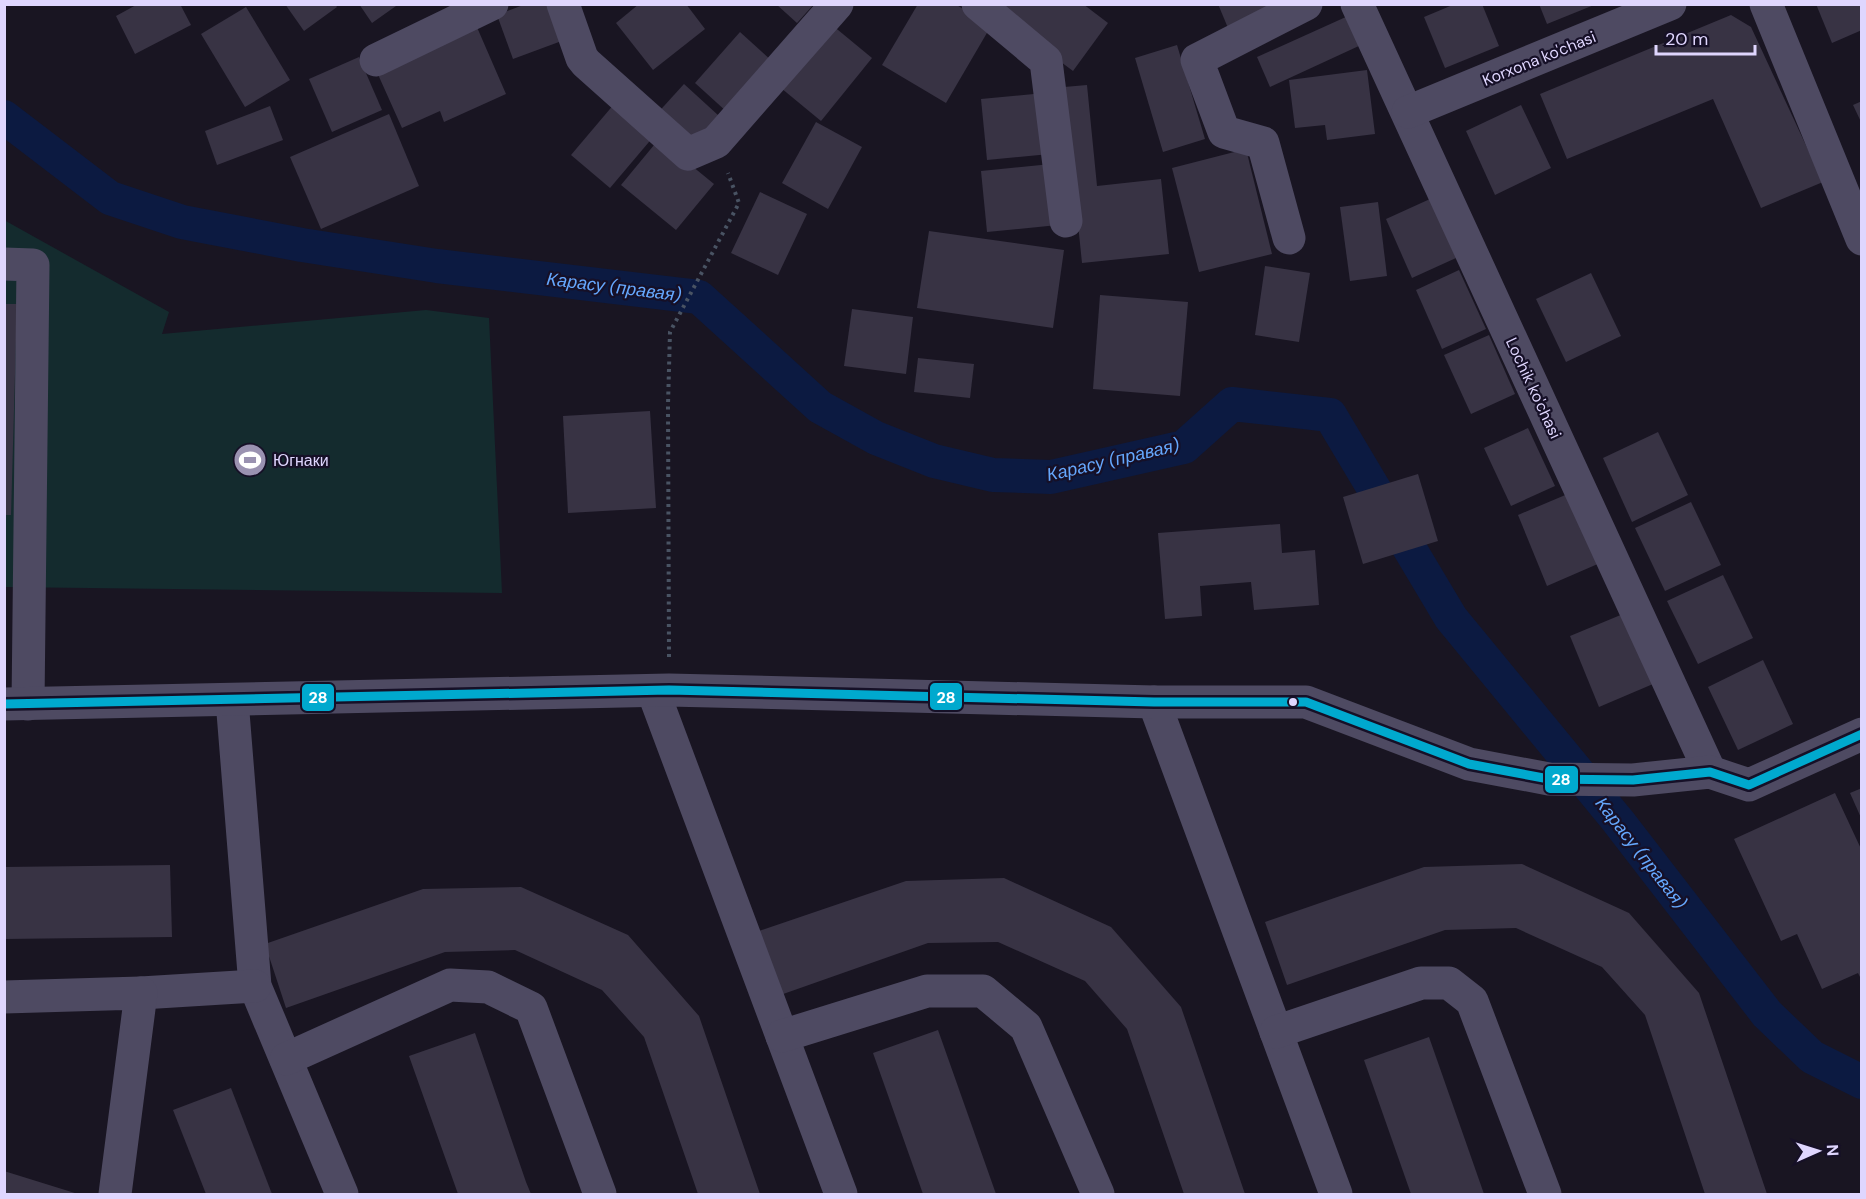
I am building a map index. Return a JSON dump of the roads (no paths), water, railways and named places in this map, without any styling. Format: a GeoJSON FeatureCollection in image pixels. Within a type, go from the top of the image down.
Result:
{"type":"FeatureCollection","features":[{"type":"Feature","properties":{"kind":"street"},"geometry":{"type":"LineString","coordinates":[[376,60],[492,4]]}},
{"type":"Feature","properties":{"kind":"street"},"geometry":{"type":"LineString","coordinates":[[563,4],[582,58],[586,63],[688,154],[716,142],[837,4]]}},
{"type":"Feature","properties":{"kind":"street"},"geometry":{"type":"LineString","coordinates":[[978,4],[1046,61],[1066,221]]}},
{"type":"Feature","properties":{"kind":"street"},"geometry":{"type":"LineString","coordinates":[[1289,238],[1263,143],[1224,132],[1197,60],[1306,4]]}},
{"type":"Feature","properties":{"kind":"street","name":"Lochik ko'chasi"},"geometry":{"type":"LineString","coordinates":[[1357,4],[1710,772]]}},
{"type":"Feature","properties":{"kind":"street","name":"Korxona ko'chasi"},"geometry":{"type":"LineString","coordinates":[[1408,112],[1670,4]]}},
{"type":"Feature","properties":{"kind":"street"},"geometry":{"type":"LineString","coordinates":[[1766,4],[1862,239]]}},
{"type":"Feature","properties":{"kind":"street"},"geometry":{"type":"LineString","coordinates":[[4,264],[33,265],[17,542],[16,704],[661,691],[1154,702],[1306,702],[1469,764],[1549,779],[1633,780],[1710,772],[1749,785],[1862,734]]}},
{"type":"Feature","properties":{"kind":"street"},"geometry":{"type":"LineString","coordinates":[[661,691],[782,1036],[841,1194]]}},
{"type":"Feature","properties":{"kind":"street"},"geometry":{"type":"LineString","coordinates":[[232,700],[255,986],[342,1194]]}},
{"type":"Feature","properties":{"kind":"street"},"geometry":{"type":"LineString","coordinates":[[1154,702],[1336,1194]]}},
{"type":"Feature","properties":{"kind":"street"},"geometry":{"type":"LineString","coordinates":[[1276,1032],[1421,982],[1449,983],[1472,1001],[1545,1194]]}},
{"type":"Feature","properties":{"kind":"street"},"geometry":{"type":"LineString","coordinates":[[286,1059],[450,985],[488,987],[531,1008],[600,1194]]}},
{"type":"Feature","properties":{"kind":"street"},"geometry":{"type":"LineString","coordinates":[[4,997],[141,993],[255,986]]}},
{"type":"Feature","properties":{"kind":"street"},"geometry":{"type":"LineString","coordinates":[[782,1036],[927,991],[983,991],[1026,1026],[1098,1194]]}},
{"type":"Feature","properties":{"kind":"street"},"geometry":{"type":"LineString","coordinates":[[115,1194],[141,993]]}},
{"type":"Feature","properties":{"kind":"waterway","name":"Карасу (правая)"},"geometry":{"type":"LineString","coordinates":[[4,117],[110,198],[182,222],[302,245],[437,266],[699,297],[820,407],[876,438],[934,461],[993,475],[1051,477],[1184,447],[1232,404],[1330,415],[1451,618],[1618,821],[1767,1014],[1812,1057],[1862,1082]]}},
{"type":"Feature","properties":{"kind":"place","name":"Югнаки"},"geometry":{"type":"Point","coordinates":[250,460]}}]}
